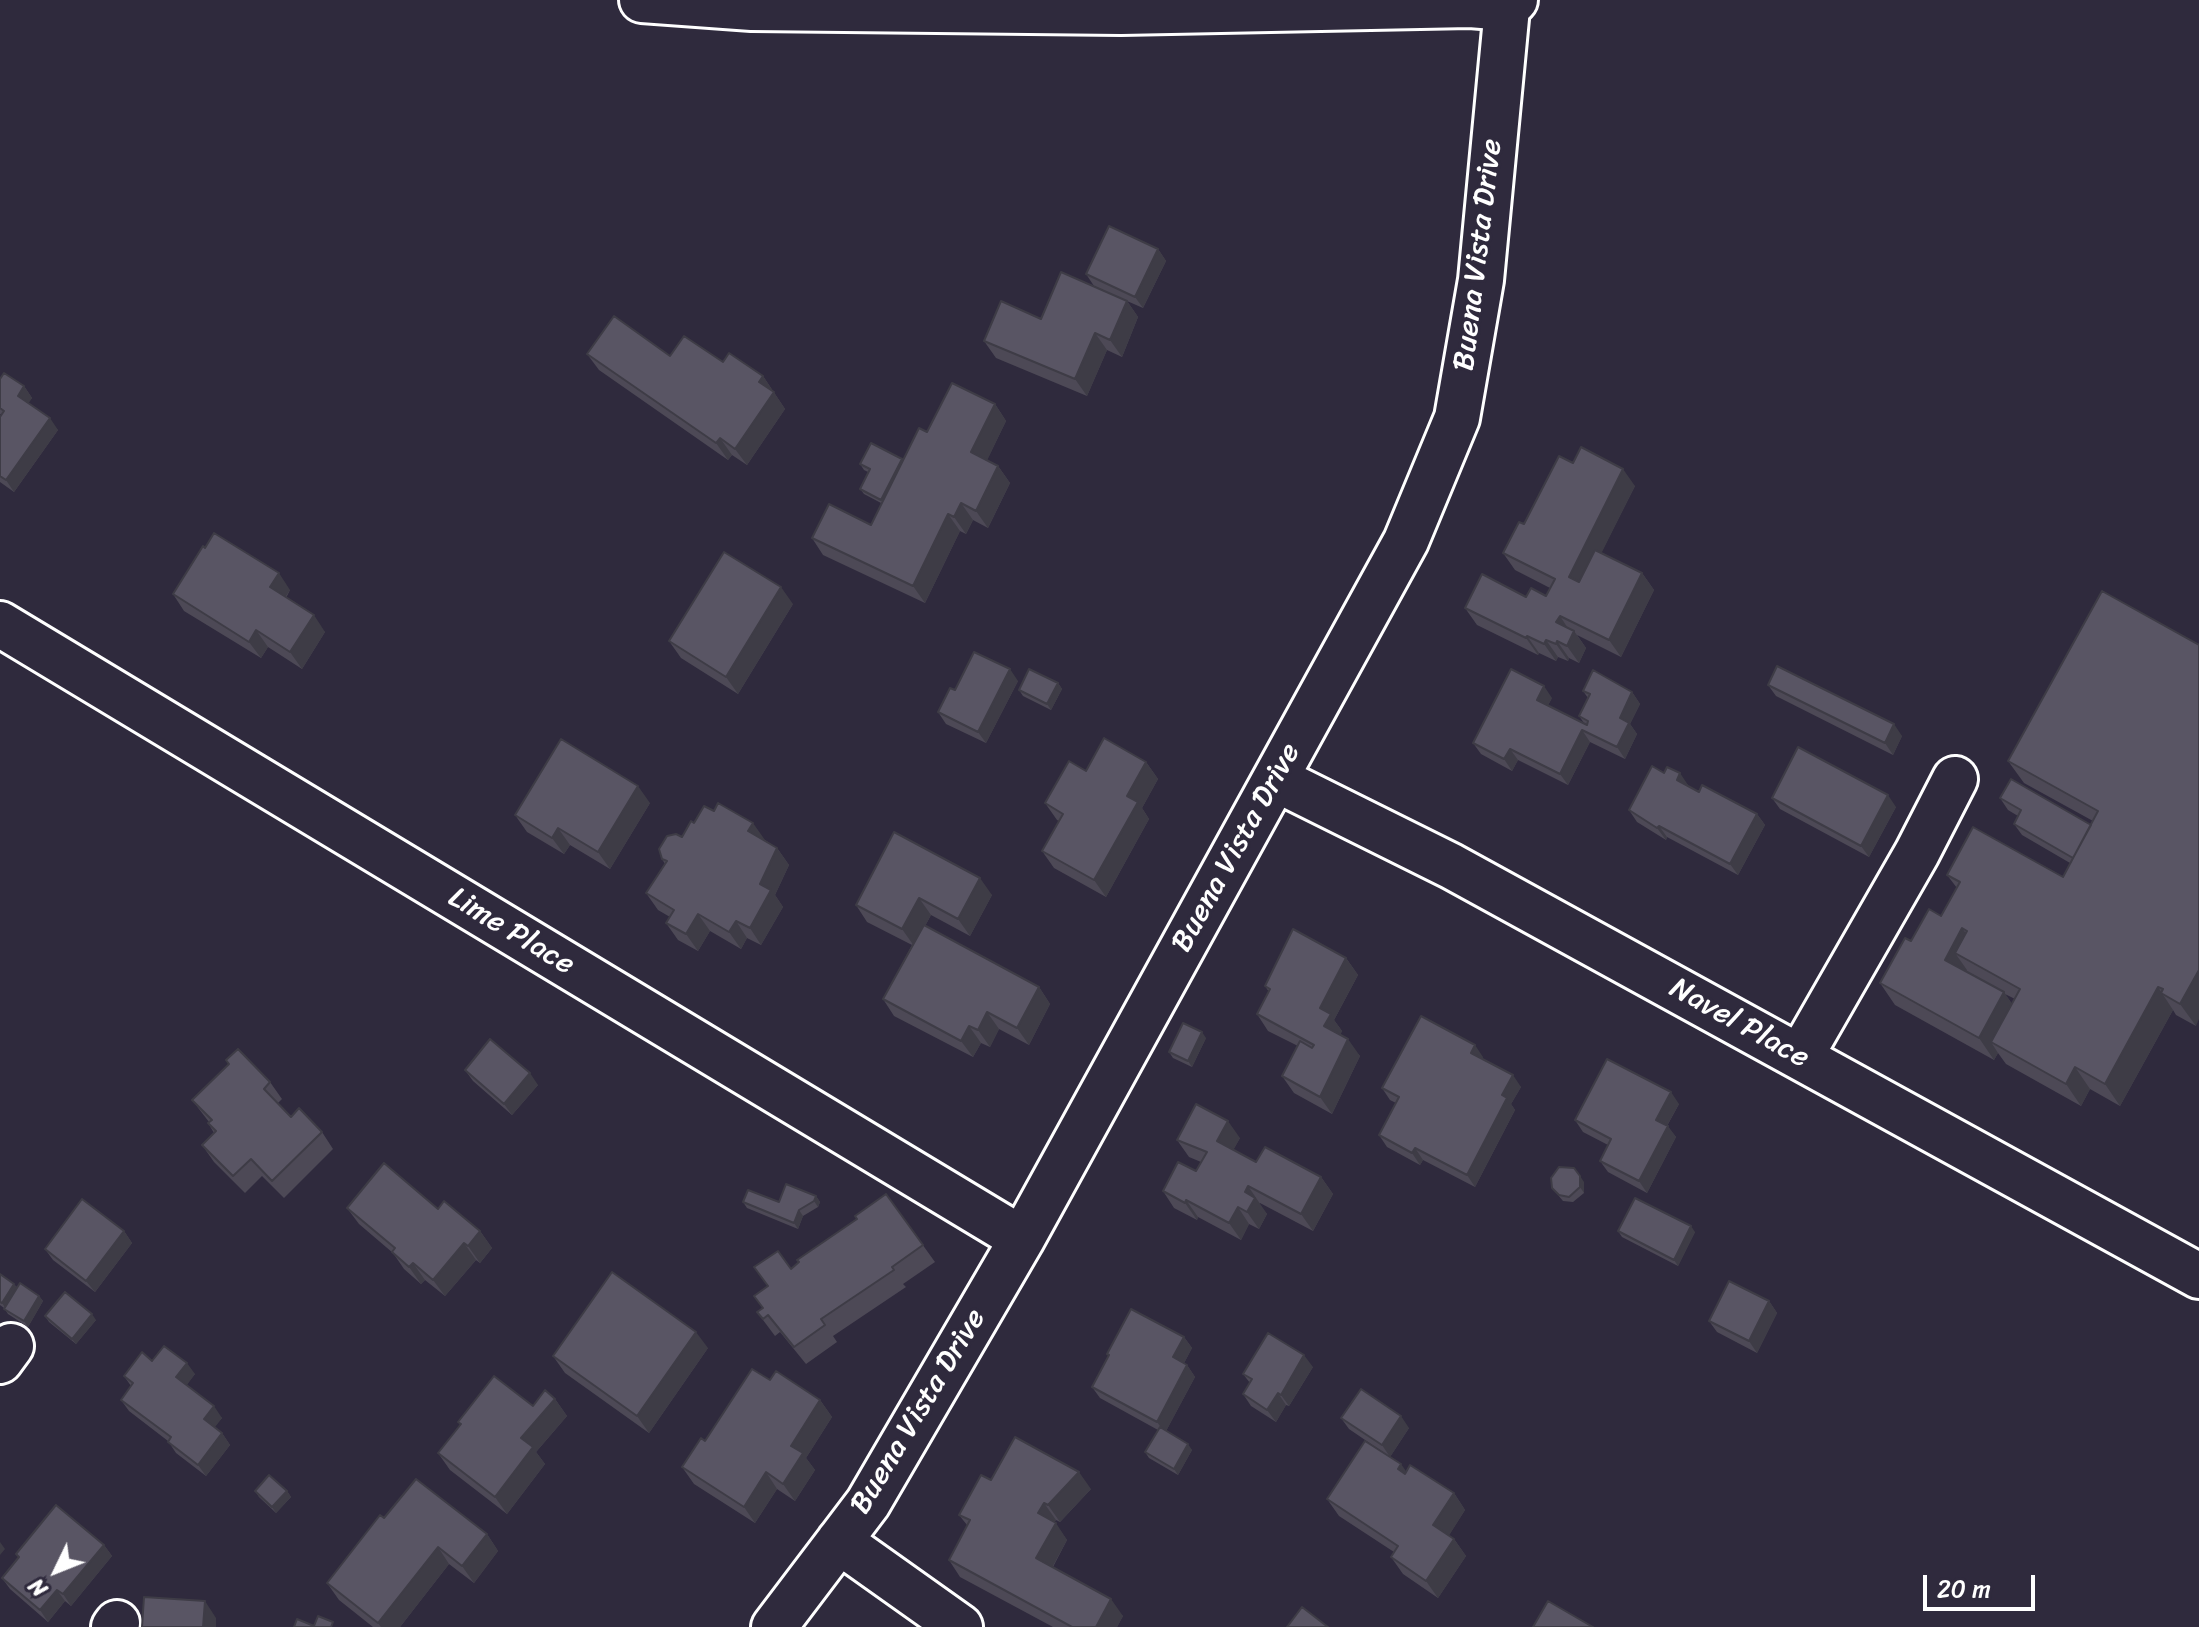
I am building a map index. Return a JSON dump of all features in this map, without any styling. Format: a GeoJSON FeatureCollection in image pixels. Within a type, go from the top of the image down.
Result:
{"type":"FeatureCollection","features":[{"type":"Feature","properties":{"kind":"street"},"geometry":{"type":"LineString","coordinates":[[642,0],[752,8],[1121,12],[1511,4]]}},
{"type":"Feature","properties":{"kind":"street","name":"Buena Vista Drive"},"geometry":{"type":"LineString","coordinates":[[774,1627],[868,1503],[1022,1239],[1406,541],[1457,418],[1481,280],[1511,4]]}},
{"type":"Feature","properties":{"kind":"street","name":"Lime Place"},"geometry":{"type":"LineString","coordinates":[[0,624],[1022,1239]]}},
{"type":"Feature","properties":{"kind":"street","name":"Navel Place"},"geometry":{"type":"LineString","coordinates":[[1276,779],[1451,866],[2199,1276]]}},
{"type":"Feature","properties":{"kind":"street"},"geometry":{"type":"LineString","coordinates":[[1800,1057],[1917,853],[1955,779]]}},
{"type":"Feature","properties":{"kind":"street"},"geometry":{"type":"LineString","coordinates":[[839,1541],[960,1627]]}},
{"type":"Feature","properties":{"kind":"building"},"geometry":{"type":"Polygon","coordinates":[[[1109,226],[1158,249],[1135,297],[1086,274],[1109,226]]]}},
{"type":"Feature","properties":{"kind":"building"},"geometry":{"type":"Polygon","coordinates":[[[1061,272],[1127,301],[1110,340],[1095,333],[1075,379],[984,341],[1001,301],[1041,319],[1061,272]]]}},
{"type":"Feature","properties":{"kind":"building"},"geometry":{"type":"Polygon","coordinates":[[[614,316],[670,356],[684,336],[723,362],[729,353],[763,376],[759,382],[774,392],[735,449],[720,438],[716,443],[587,354],[614,316]]]}},
{"type":"Feature","properties":{"kind":"building"},"geometry":{"type":"Polygon","coordinates":[[[4,373],[24,386],[18,396],[50,418],[6,480],[0,476],[0,417],[4,411],[0,408],[0,379],[4,373]]]}},
{"type":"Feature","properties":{"kind":"building"},"geometry":{"type":"Polygon","coordinates":[[[952,383],[995,404],[971,452],[998,466],[976,511],[961,503],[954,517],[948,514],[913,586],[812,538],[829,504],[871,525],[919,428],[927,432],[952,383]]]}},
{"type":"Feature","properties":{"kind":"building"},"geometry":{"type":"Polygon","coordinates":[[[871,443],[902,459],[881,500],[860,489],[870,469],[860,464],[871,443]]]}},
{"type":"Feature","properties":{"kind":"building"},"geometry":{"type":"Polygon","coordinates":[[[1581,447],[1623,469],[1569,577],[1579,582],[1595,550],[1642,573],[1609,640],[1560,616],[1556,622],[1574,631],[1567,646],[1546,640],[1544,644],[1465,608],[1482,574],[1526,597],[1531,588],[1546,596],[1555,579],[1503,553],[1519,522],[1524,524],[1559,456],[1573,463],[1581,447]]]}},
{"type":"Feature","properties":{"kind":"building"},"geometry":{"type":"Polygon","coordinates":[[[214,533],[279,573],[270,587],[314,615],[290,652],[256,630],[249,642],[173,594],[214,533]]]}},
{"type":"Feature","properties":{"kind":"building"},"geometry":{"type":"Polygon","coordinates":[[[724,552],[781,587],[726,677],[669,641],[724,552]]]}},
{"type":"Feature","properties":{"kind":"building"},"geometry":{"type":"Polygon","coordinates":[[[2102,591],[2199,645],[2199,970],[2180,1004],[2161,993],[2163,989],[2158,987],[2105,1084],[2075,1067],[2066,1084],[1991,1042],[2020,989],[1955,953],[1967,931],[1962,928],[1945,960],[2004,992],[1979,1038],[1880,983],[1905,938],[1911,941],[1929,909],[1941,916],[1960,882],[1947,875],[1973,827],[2063,877],[2098,811],[2008,761],[2102,591]]]}},
{"type":"Feature","properties":{"kind":"building"},"geometry":{"type":"Polygon","coordinates":[[[974,652],[1010,669],[978,732],[938,712],[950,688],[955,690],[974,652]]]}},
{"type":"Feature","properties":{"kind":"building"},"geometry":{"type":"Polygon","coordinates":[[[1777,666],[1894,724],[1885,743],[1768,685],[1777,666]]]}},
{"type":"Feature","properties":{"kind":"building"},"geometry":{"type":"Polygon","coordinates":[[[1029,669],[1058,683],[1047,704],[1019,690],[1029,669]]]}},
{"type":"Feature","properties":{"kind":"building"},"geometry":{"type":"Polygon","coordinates":[[[1511,669],[1544,686],[1537,700],[1587,725],[1588,721],[1579,716],[1590,694],[1583,691],[1593,670],[1632,692],[1620,718],[1629,723],[1617,747],[1582,730],[1560,774],[1510,749],[1504,759],[1473,743],[1511,669]]]}},
{"type":"Feature","properties":{"kind":"building"},"geometry":{"type":"Polygon","coordinates":[[[1104,738],[1146,762],[1127,796],[1138,802],[1094,880],[1042,851],[1063,814],[1045,803],[1069,761],[1086,771],[1104,738]]]}},
{"type":"Feature","properties":{"kind":"building"},"geometry":{"type":"Polygon","coordinates":[[[561,739],[638,786],[598,852],[558,828],[552,838],[515,815],[561,739]]]}},
{"type":"Feature","properties":{"kind":"building"},"geometry":{"type":"Polygon","coordinates":[[[1798,747],[1888,795],[1861,846],[1772,798],[1798,747]]]}},
{"type":"Feature","properties":{"kind":"building"},"geometry":{"type":"Polygon","coordinates":[[[1652,766],[1664,773],[1667,767],[1680,773],[1677,780],[1699,792],[1702,785],[1757,814],[1730,864],[1659,826],[1657,828],[1629,810],[1652,766]]]}},
{"type":"Feature","properties":{"kind":"building"},"geometry":{"type":"Polygon","coordinates":[[[2011,779],[2091,825],[2073,858],[2014,824],[2021,810],[2000,798],[2011,779]]]}},
{"type":"Feature","properties":{"kind":"building"},"geometry":{"type":"Polygon","coordinates":[[[718,803],[753,823],[748,831],[777,848],[760,884],[771,890],[750,928],[736,921],[729,932],[698,914],[686,934],[666,923],[674,910],[646,893],[667,861],[662,859],[659,849],[667,836],[676,834],[682,837],[704,806],[714,811],[718,803]]]}},
{"type":"Feature","properties":{"kind":"building"},"geometry":{"type":"Polygon","coordinates":[[[894,832],[980,878],[958,919],[919,898],[902,929],[856,905],[894,832]]]}},
{"type":"Feature","properties":{"kind":"building"},"geometry":{"type":"Polygon","coordinates":[[[924,925],[1039,987],[1017,1028],[987,1012],[978,1030],[969,1026],[961,1041],[883,999],[924,925]]]}},
{"type":"Feature","properties":{"kind":"building"},"geometry":{"type":"Polygon","coordinates":[[[1293,929],[1346,958],[1320,1008],[1331,1014],[1324,1026],[1348,1039],[1320,1097],[1282,1076],[1300,1041],[1312,1048],[1314,1045],[1257,1014],[1270,989],[1265,986],[1293,929]]]}},
{"type":"Feature","properties":{"kind":"building"},"geometry":{"type":"Polygon","coordinates":[[[1421,1016],[1475,1045],[1471,1053],[1513,1075],[1502,1095],[1507,1098],[1467,1175],[1415,1148],[1412,1153],[1379,1135],[1399,1097],[1382,1088],[1421,1016]]]}},
{"type":"Feature","properties":{"kind":"building"},"geometry":{"type":"Polygon","coordinates":[[[1183,1023],[1202,1032],[1188,1061],[1169,1052],[1183,1023]]]}},
{"type":"Feature","properties":{"kind":"building"},"geometry":{"type":"Polygon","coordinates":[[[490,1039],[530,1073],[504,1104],[465,1070],[490,1039]]]}},
{"type":"Feature","properties":{"kind":"building"},"geometry":{"type":"Polygon","coordinates":[[[238,1049],[270,1082],[264,1089],[291,1117],[299,1108],[322,1132],[272,1181],[251,1159],[233,1176],[202,1145],[216,1131],[208,1123],[212,1120],[192,1100],[229,1064],[226,1060],[238,1049]]]}},
{"type":"Feature","properties":{"kind":"building"},"geometry":{"type":"Polygon","coordinates":[[[1607,1059],[1671,1092],[1656,1120],[1668,1126],[1639,1181],[1600,1161],[1611,1139],[1575,1120],[1607,1059]]]}},
{"type":"Feature","properties":{"kind":"building"},"geometry":{"type":"Polygon","coordinates":[[[1196,1104],[1228,1121],[1217,1141],[1256,1162],[1265,1147],[1321,1177],[1301,1214],[1248,1186],[1245,1192],[1255,1198],[1247,1212],[1238,1207],[1229,1223],[1163,1191],[1178,1162],[1196,1171],[1207,1152],[1177,1140],[1196,1104]]]}},
{"type":"Feature","properties":{"kind":"building"},"geometry":{"type":"Polygon","coordinates":[[[384,1163],[438,1209],[444,1201],[480,1231],[468,1246],[464,1243],[433,1280],[413,1263],[409,1267],[392,1252],[395,1248],[347,1208],[384,1163]]]}},
{"type":"Feature","properties":{"kind":"building"},"geometry":{"type":"Polygon","coordinates":[[[1559,1167],[1574,1168],[1580,1176],[1580,1187],[1569,1197],[1559,1195],[1552,1188],[1551,1178],[1559,1167]]]}},
{"type":"Feature","properties":{"kind":"building"},"geometry":{"type":"Polygon","coordinates":[[[786,1184],[816,1196],[814,1201],[799,1210],[794,1223],[743,1202],[748,1190],[779,1202],[786,1184]]]}},
{"type":"Feature","properties":{"kind":"building"},"geometry":{"type":"Polygon","coordinates":[[[886,1194],[923,1245],[892,1267],[894,1270],[821,1319],[825,1325],[794,1347],[768,1315],[763,1319],[757,1312],[763,1308],[754,1296],[768,1286],[754,1267],[778,1251],[791,1269],[799,1262],[797,1260],[857,1219],[855,1216],[886,1194]]]}},
{"type":"Feature","properties":{"kind":"building"},"geometry":{"type":"Polygon","coordinates":[[[1635,1198],[1691,1226],[1674,1260],[1618,1231],[1635,1198]]]}},
{"type":"Feature","properties":{"kind":"building"},"geometry":{"type":"Polygon","coordinates":[[[82,1199],[124,1231],[86,1281],[45,1249],[82,1199]]]}},
{"type":"Feature","properties":{"kind":"building"},"geometry":{"type":"Polygon","coordinates":[[[612,1272],[696,1332],[637,1416],[553,1356],[612,1272]]]}},
{"type":"Feature","properties":{"kind":"building"},"geometry":{"type":"Polygon","coordinates":[[[0,1274],[14,1284],[2,1303],[0,1302],[0,1274]]]}},
{"type":"Feature","properties":{"kind":"building"},"geometry":{"type":"Polygon","coordinates":[[[1729,1281],[1769,1301],[1749,1341],[1709,1321],[1729,1281]]]}},
{"type":"Feature","properties":{"kind":"building"},"geometry":{"type":"Polygon","coordinates":[[[20,1283],[39,1296],[24,1321],[4,1309],[20,1283]]]}},
{"type":"Feature","properties":{"kind":"building"},"geometry":{"type":"Polygon","coordinates":[[[65,1292],[92,1314],[72,1339],[45,1316],[65,1292]]]}},
{"type":"Feature","properties":{"kind":"building"},"geometry":{"type":"Polygon","coordinates":[[[1131,1309],[1184,1337],[1173,1357],[1187,1365],[1157,1422],[1092,1387],[1131,1309]]]}},
{"type":"Feature","properties":{"kind":"building"},"geometry":{"type":"Polygon","coordinates":[[[1268,1333],[1304,1355],[1281,1395],[1278,1393],[1267,1410],[1243,1394],[1252,1379],[1243,1374],[1268,1333]]]}},
{"type":"Feature","properties":{"kind":"building"},"geometry":{"type":"Polygon","coordinates":[[[164,1346],[187,1363],[176,1377],[214,1406],[204,1419],[222,1433],[198,1465],[168,1442],[171,1437],[121,1400],[133,1383],[124,1376],[142,1352],[152,1361],[164,1346]]]}},
{"type":"Feature","properties":{"kind":"building"},"geometry":{"type":"Polygon","coordinates":[[[752,1369],[770,1380],[776,1371],[820,1400],[791,1446],[803,1453],[783,1484],[766,1472],[744,1507],[682,1467],[701,1438],[705,1441],[752,1369]]]}},
{"type":"Feature","properties":{"kind":"building"},"geometry":{"type":"Polygon","coordinates":[[[494,1376],[533,1406],[545,1390],[555,1399],[521,1438],[533,1447],[495,1497],[438,1453],[494,1376]]]}},
{"type":"Feature","properties":{"kind":"building"},"geometry":{"type":"Polygon","coordinates":[[[1361,1389],[1401,1416],[1382,1445],[1341,1418],[1361,1389]]]}},
{"type":"Feature","properties":{"kind":"building"},"geometry":{"type":"Polygon","coordinates":[[[1160,1427],[1188,1444],[1174,1469],[1145,1452],[1160,1427]]]}},
{"type":"Feature","properties":{"kind":"building"},"geometry":{"type":"Polygon","coordinates":[[[1015,1437],[1079,1472],[1048,1505],[1044,1503],[1038,1513],[1056,1523],[1036,1558],[1111,1599],[1096,1627],[1072,1627],[949,1560],[970,1520],[959,1515],[981,1475],[991,1480],[1015,1437]]]}},
{"type":"Feature","properties":{"kind":"building"},"geometry":{"type":"Polygon","coordinates":[[[1365,1441],[1401,1464],[1398,1469],[1405,1474],[1410,1465],[1454,1493],[1433,1525],[1454,1539],[1426,1581],[1391,1557],[1398,1546],[1327,1499],[1365,1441]]]}},
{"type":"Feature","properties":{"kind":"building"},"geometry":{"type":"Polygon","coordinates":[[[269,1475],[287,1491],[272,1507],[255,1491],[269,1475]]]}},
{"type":"Feature","properties":{"kind":"building"},"geometry":{"type":"Polygon","coordinates":[[[416,1479],[487,1534],[462,1566],[438,1547],[378,1623],[327,1583],[380,1515],[384,1518],[416,1479]]]}},
{"type":"Feature","properties":{"kind":"building"},"geometry":{"type":"Polygon","coordinates":[[[56,1505],[104,1545],[63,1594],[57,1590],[40,1610],[2,1578],[19,1557],[16,1554],[56,1505]]]}},
{"type":"Feature","properties":{"kind":"building"},"geometry":{"type":"Polygon","coordinates":[[[144,1597],[205,1601],[203,1627],[142,1627],[144,1597]]]}},
{"type":"Feature","properties":{"kind":"building"},"geometry":{"type":"Polygon","coordinates":[[[1548,1601],[1593,1627],[1533,1627],[1548,1601]]]}},
{"type":"Feature","properties":{"kind":"building"},"geometry":{"type":"Polygon","coordinates":[[[1302,1607],[1328,1627],[1287,1627],[1302,1607]]]}},
{"type":"Feature","properties":{"kind":"building"},"geometry":{"type":"Polygon","coordinates":[[[318,1616],[333,1622],[331,1627],[294,1627],[297,1619],[314,1626],[318,1616]]]}}]}
